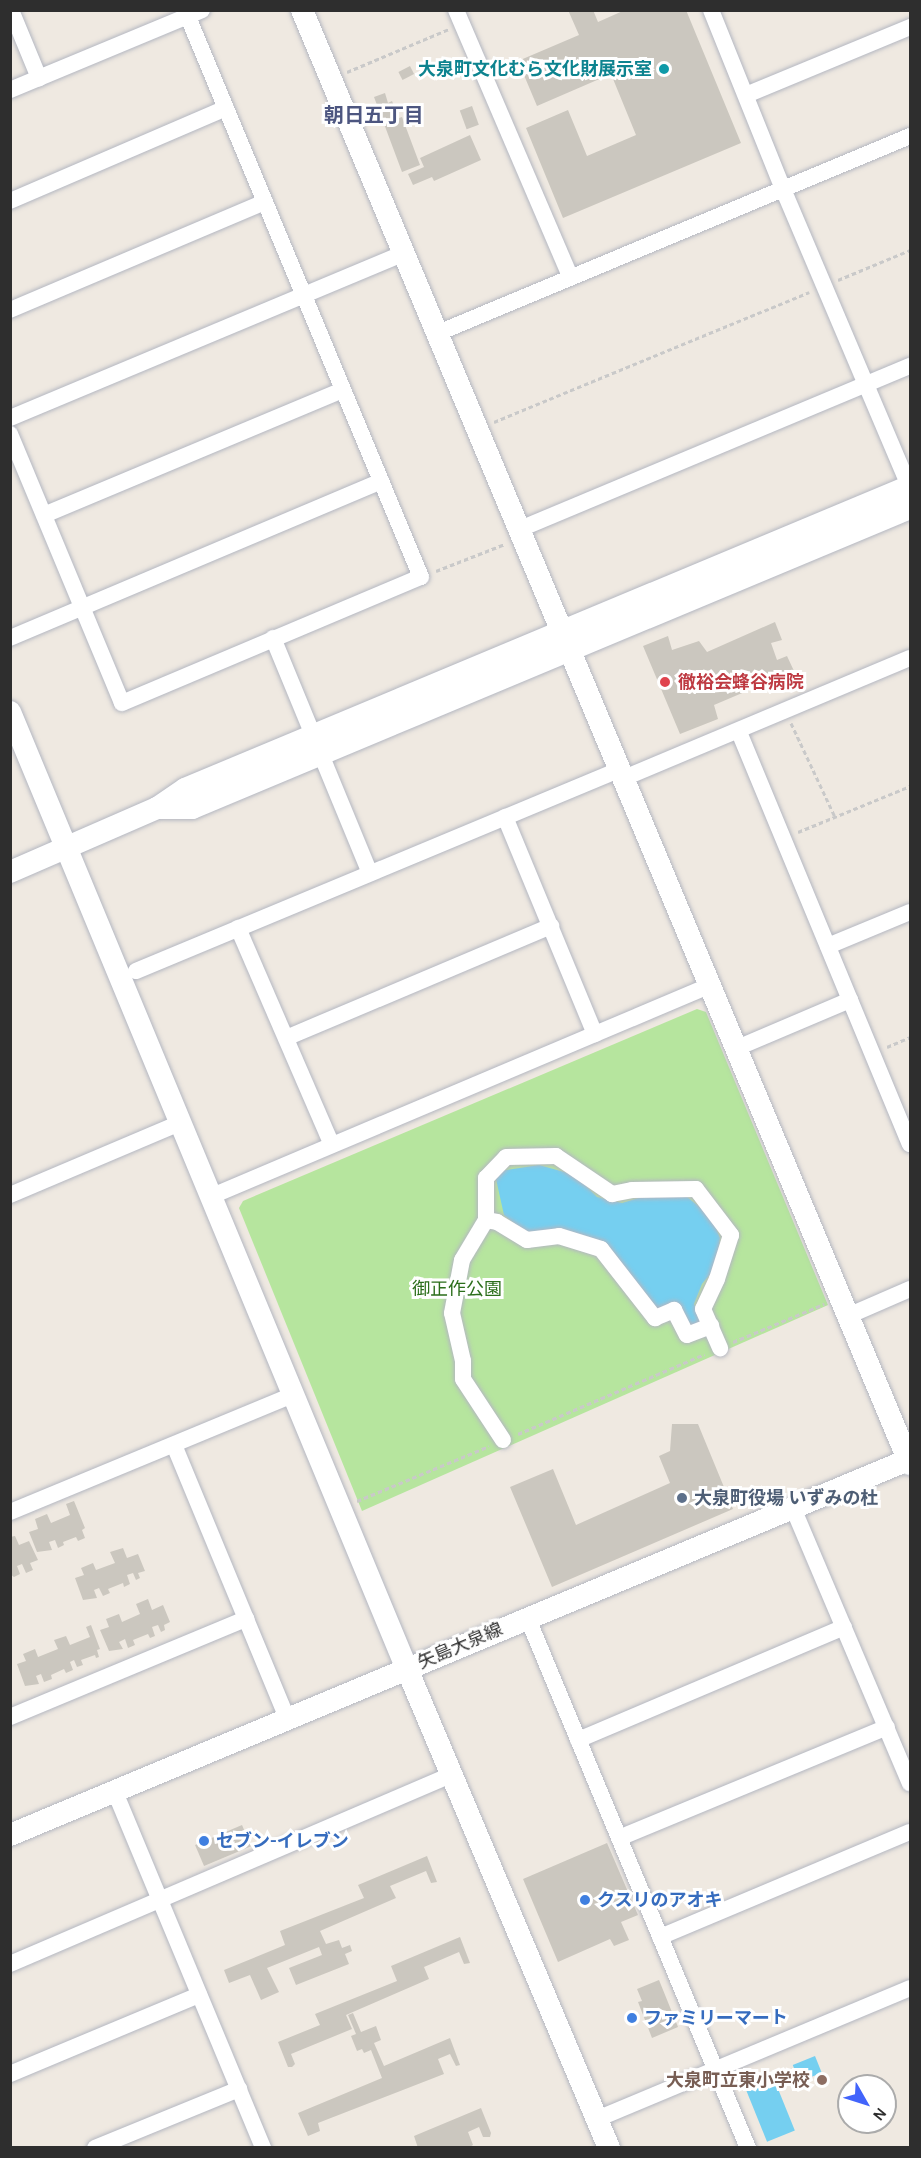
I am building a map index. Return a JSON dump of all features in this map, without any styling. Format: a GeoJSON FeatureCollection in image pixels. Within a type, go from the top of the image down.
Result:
{"type":"FeatureCollection","features":[{"type":"Feature","properties":{"kind":"street"},"geometry":{"type":"LineString","coordinates":[[11,10],[39,78]]}},
{"type":"Feature","properties":{"kind":"street"},"geometry":{"type":"LineString","coordinates":[[302,10],[567,641],[617,776],[711,985],[910,1461]]}},
{"type":"Feature","properties":{"kind":"street"},"geometry":{"type":"LineString","coordinates":[[10,872],[158,808],[185,789],[317,746],[567,641],[910,487],[783,189],[711,10]]}},
{"type":"Feature","properties":{"kind":"street"},"geometry":{"type":"LineString","coordinates":[[10,90],[195,14],[226,108],[421,577],[122,703],[10,434]]}},
{"type":"Feature","properties":{"kind":"street"},"geometry":{"type":"LineString","coordinates":[[459,17],[570,276]]}},
{"type":"Feature","properties":{"kind":"street"},"geometry":{"type":"LineString","coordinates":[[746,95],[910,27]]}},
{"type":"Feature","properties":{"kind":"street"},"geometry":{"type":"LineString","coordinates":[[10,201],[226,108]]}},
{"type":"Feature","properties":{"kind":"street"},"geometry":{"type":"LineString","coordinates":[[438,333],[910,136]]}},
{"type":"Feature","properties":{"kind":"street"},"geometry":{"type":"LineString","coordinates":[[10,310],[265,202]]}},
{"type":"Feature","properties":{"kind":"street"},"geometry":{"type":"LineString","coordinates":[[10,418],[405,253]]}},
{"type":"Feature","properties":{"kind":"street"},"geometry":{"type":"LineString","coordinates":[[522,532],[910,366]]}},
{"type":"Feature","properties":{"kind":"street"},"geometry":{"type":"LineString","coordinates":[[44,515],[344,390]]}},
{"type":"Feature","properties":{"kind":"street"},"geometry":{"type":"LineString","coordinates":[[10,638],[381,482]]}},
{"type":"Feature","properties":{"kind":"street"},"geometry":{"type":"LineString","coordinates":[[567,641],[910,508]]}},
{"type":"Feature","properties":{"kind":"street"},"geometry":{"type":"LineString","coordinates":[[273,638],[370,873]]}},
{"type":"Feature","properties":{"kind":"street"},"geometry":{"type":"LineString","coordinates":[[136,971],[505,817],[739,732],[910,658]]}},
{"type":"Feature","properties":{"kind":"street"},"geometry":{"type":"LineString","coordinates":[[10,712],[609,2148]]}},
{"type":"Feature","properties":{"kind":"street"},"geometry":{"type":"LineString","coordinates":[[739,732],[910,1144]]}},
{"type":"Feature","properties":{"kind":"street"},"geometry":{"type":"LineString","coordinates":[[505,817],[595,1034]]}},
{"type":"Feature","properties":{"kind":"street"},"geometry":{"type":"LineString","coordinates":[[828,946],[910,912]]}},
{"type":"Feature","properties":{"kind":"street"},"geometry":{"type":"LineString","coordinates":[[286,1038],[551,926]]}},
{"type":"Feature","properties":{"kind":"street"},"geometry":{"type":"LineString","coordinates":[[238,928],[332,1145]]}},
{"type":"Feature","properties":{"kind":"street"},"geometry":{"type":"LineString","coordinates":[[212,1196],[711,985]]}},
{"type":"Feature","properties":{"kind":"street"},"geometry":{"type":"LineString","coordinates":[[737,1048],[850,1000]]}},
{"type":"Feature","properties":{"kind":"street"},"geometry":{"type":"LineString","coordinates":[[10,1195],[182,1122]]}},
{"type":"Feature","properties":{"kind":"street"},"geometry":{"type":"LineString","coordinates":[[503,1440],[463,1379],[463,1361],[452,1313],[462,1260],[486,1220],[486,1178],[506,1157],[556,1156],[612,1194],[632,1190],[696,1189],[731,1235],[717,1279],[703,1309],[720,1348]]}},
{"type":"Feature","properties":{"kind":"street"},"geometry":{"type":"LineString","coordinates":[[486,1220],[497,1222],[527,1240],[559,1236],[601,1250],[655,1318],[674,1310],[687,1335],[711,1326]]}},
{"type":"Feature","properties":{"kind":"street"},"geometry":{"type":"LineString","coordinates":[[844,1306],[910,1289]]}},
{"type":"Feature","properties":{"kind":"street"},"geometry":{"type":"LineString","coordinates":[[10,1512],[295,1394]]}},
{"type":"Feature","properties":{"kind":"street"},"geometry":{"type":"LineString","coordinates":[[174,1445],[287,1718]]}},
{"type":"Feature","properties":{"kind":"street","name":"矢島大泉線"},"geometry":{"type":"LineString","coordinates":[[10,1835],[407,1668],[910,1461]]}},
{"type":"Feature","properties":{"kind":"street"},"geometry":{"type":"LineString","coordinates":[[793,1508],[910,1783]]}},
{"type":"Feature","properties":{"kind":"street"},"geometry":{"type":"LineString","coordinates":[[528,1618],[748,2148]]}},
{"type":"Feature","properties":{"kind":"street"},"geometry":{"type":"LineString","coordinates":[[10,1717],[246,1619]]}},
{"type":"Feature","properties":{"kind":"street"},"geometry":{"type":"LineString","coordinates":[[578,1740],[844,1628]]}},
{"type":"Feature","properties":{"kind":"street"},"geometry":{"type":"LineString","coordinates":[[619,1838],[887,1728]]}},
{"type":"Feature","properties":{"kind":"street"},"geometry":{"type":"LineString","coordinates":[[10,1964],[453,1774]]}},
{"type":"Feature","properties":{"kind":"street"},"geometry":{"type":"LineString","coordinates":[[115,1792],[263,2148]]}},
{"type":"Feature","properties":{"kind":"street"},"geometry":{"type":"LineString","coordinates":[[660,1937],[910,1832]]}},
{"type":"Feature","properties":{"kind":"street"},"geometry":{"type":"LineString","coordinates":[[597,2119],[910,1988]]}},
{"type":"Feature","properties":{"kind":"street"},"geometry":{"type":"LineString","coordinates":[[10,2074],[199,1995]]}},
{"type":"Feature","properties":{"kind":"street"},"geometry":{"type":"LineString","coordinates":[[95,2148],[239,2089]]}},
{"type":"Feature","properties":{"kind":"path"},"geometry":{"type":"LineString","coordinates":[[332,79],[459,17]]}},
{"type":"Feature","properties":{"kind":"path"},"geometry":{"type":"LineString","coordinates":[[478,428],[910,250]]}},
{"type":"Feature","properties":{"kind":"path"},"geometry":{"type":"LineString","coordinates":[[421,577],[522,532]]}},
{"type":"Feature","properties":{"kind":"path"},"geometry":{"type":"LineString","coordinates":[[786,711],[835,817]]}},
{"type":"Feature","properties":{"kind":"path"},"geometry":{"type":"LineString","coordinates":[[783,838],[910,786]]}},
{"type":"Feature","properties":{"kind":"path"},"geometry":{"type":"LineString","coordinates":[[872,1053],[910,1037]]}},
{"type":"Feature","properties":{"kind":"path"},"geometry":{"type":"LineString","coordinates":[[356,1502],[720,1348],[844,1306]]}},
{"type":"Feature","properties":{"kind":"green space","name":"御正作公園"},"geometry":{"type":"Polygon","coordinates":[[[697,1009],[706,1012],[828,1305],[362,1511],[239,1208],[243,1201],[697,1009]]]}},
{"type":"Feature","properties":{"kind":"water"},"geometry":{"type":"Polygon","coordinates":[[[539,1165],[575,1175],[597,1197],[622,1203],[652,1194],[687,1197],[711,1216],[720,1238],[716,1267],[702,1284],[694,1304],[702,1321],[687,1328],[676,1308],[655,1314],[606,1244],[528,1234],[504,1215],[496,1179],[500,1171],[539,1165]]]}},
{"type":"Feature","properties":{"kind":"water"},"geometry":{"type":"Polygon","coordinates":[[[815,2056],[822,2073],[799,2082],[793,2065],[815,2056]]]}},
{"type":"Feature","properties":{"kind":"water"},"geometry":{"type":"Polygon","coordinates":[[[772,2074],[795,2131],[767,2142],[744,2085],[772,2074]]]}},
{"type":"Feature","properties":{"kind":"building"},"geometry":{"type":"Polygon","coordinates":[[[568,10],[593,10],[598,22],[625,10],[686,10],[741,143],[563,218],[526,128],[568,110],[587,156],[636,135],[611,74],[537,106],[518,61],[579,35],[568,10]]]}},
{"type":"Feature","properties":{"kind":"building"},"geometry":{"type":"Polygon","coordinates":[[[446,58],[451,69],[437,75],[432,64],[446,58]]]}},
{"type":"Feature","properties":{"kind":"building"},"geometry":{"type":"Polygon","coordinates":[[[410,66],[414,74],[403,80],[398,72],[410,66]]]}},
{"type":"Feature","properties":{"kind":"building"},"geometry":{"type":"Polygon","coordinates":[[[385,93],[388,103],[392,101],[399,118],[402,117],[420,165],[402,172],[374,97],[385,93]]]}},
{"type":"Feature","properties":{"kind":"building"},"geometry":{"type":"Polygon","coordinates":[[[472,106],[479,125],[467,129],[460,110],[472,106]]]}},
{"type":"Feature","properties":{"kind":"building"},"geometry":{"type":"Polygon","coordinates":[[[470,135],[481,160],[434,181],[432,177],[413,185],[408,174],[424,167],[420,158],[470,135]]]}},
{"type":"Feature","properties":{"kind":"building"},"geometry":{"type":"Polygon","coordinates":[[[775,622],[782,640],[771,643],[777,660],[787,656],[794,671],[714,705],[718,719],[680,734],[643,646],[668,636],[672,650],[699,641],[707,652],[775,622]]]}},
{"type":"Feature","properties":{"kind":"building","name":"大泉町役場 いずみの杜"},"geometry":{"type":"Polygon","coordinates":[[[672,1424],[698,1424],[733,1509],[552,1587],[510,1487],[553,1469],[576,1525],[670,1483],[659,1456],[670,1451],[672,1424]]]}},
{"type":"Feature","properties":{"kind":"building"},"geometry":{"type":"Polygon","coordinates":[[[74,1501],[85,1528],[82,1530],[85,1538],[78,1541],[76,1537],[63,1542],[64,1545],[58,1548],[55,1540],[49,1542],[52,1550],[37,1552],[29,1532],[38,1529],[35,1519],[47,1514],[51,1523],[70,1515],[66,1504],[74,1501]]]}},
{"type":"Feature","properties":{"kind":"building"},"geometry":{"type":"Polygon","coordinates":[[[15,1536],[19,1545],[29,1541],[38,1560],[30,1563],[33,1570],[26,1573],[22,1564],[17,1566],[20,1574],[14,1577],[10,1574],[10,1537],[15,1536]]]}},
{"type":"Feature","properties":{"kind":"building"},"geometry":{"type":"Polygon","coordinates":[[[123,1548],[127,1558],[138,1554],[145,1571],[138,1573],[140,1578],[136,1580],[133,1573],[127,1575],[130,1584],[124,1587],[123,1583],[108,1589],[110,1593],[103,1596],[99,1588],[94,1590],[97,1598],[83,1600],[75,1578],[84,1575],[81,1568],[93,1563],[96,1570],[115,1563],[110,1552],[123,1548]]]}},
{"type":"Feature","properties":{"kind":"building"},"geometry":{"type":"Polygon","coordinates":[[[148,1599],[152,1610],[163,1605],[170,1622],[164,1625],[165,1630],[161,1632],[158,1625],[152,1627],[155,1636],[150,1638],[148,1634],[133,1640],[135,1645],[128,1648],[125,1639],[119,1642],[123,1649],[109,1651],[100,1630],[109,1627],[106,1619],[119,1614],[122,1622],[140,1614],[136,1604],[148,1599]]]}},
{"type":"Feature","properties":{"kind":"building"},"geometry":{"type":"Polygon","coordinates":[[[91,1625],[100,1649],[97,1650],[99,1657],[96,1658],[95,1655],[81,1660],[83,1665],[77,1667],[74,1660],[70,1662],[73,1670],[66,1673],[64,1669],[51,1675],[52,1679],[44,1682],[41,1674],[36,1676],[39,1684],[25,1686],[17,1664],[26,1661],[23,1654],[35,1649],[38,1657],[58,1649],[54,1640],[66,1636],[70,1645],[90,1637],[86,1627],[91,1625]]]}},
{"type":"Feature","properties":{"kind":"building"},"geometry":{"type":"Polygon","coordinates":[[[242,1825],[251,1846],[204,1866],[195,1845],[242,1825]]]}},
{"type":"Feature","properties":{"kind":"building"},"geometry":{"type":"Polygon","coordinates":[[[607,1843],[638,1915],[621,1922],[629,1940],[614,1946],[610,1939],[558,1962],[523,1879],[607,1843]]]}},
{"type":"Feature","properties":{"kind":"building"},"geometry":{"type":"Polygon","coordinates":[[[427,1856],[437,1882],[431,1883],[426,1871],[390,1886],[396,1898],[320,1931],[326,1944],[339,1940],[342,1948],[350,1945],[352,1951],[345,1954],[349,1964],[296,1985],[289,1968],[322,1955],[319,1947],[267,1968],[279,1992],[261,2000],[250,1975],[229,1983],[224,1970],[285,1945],[280,1931],[364,1898],[358,1885],[427,1856]]]}},
{"type":"Feature","properties":{"kind":"building"},"geometry":{"type":"Polygon","coordinates":[[[460,1937],[470,1963],[464,1964],[459,1952],[424,1967],[429,1979],[346,2015],[352,2029],[291,2054],[295,2064],[288,2067],[278,2042],[320,2025],[315,2014],[397,1981],[391,1966],[460,1937]]]}},
{"type":"Feature","properties":{"kind":"building"},"geometry":{"type":"Polygon","coordinates":[[[659,1980],[678,2027],[652,2038],[638,2002],[642,2001],[637,1989],[659,1980]]]}},
{"type":"Feature","properties":{"kind":"building"},"geometry":{"type":"Polygon","coordinates":[[[353,2013],[361,2032],[376,2026],[381,2040],[374,2043],[384,2066],[450,2038],[460,2065],[456,2066],[450,2054],[438,2059],[444,2074],[318,2123],[320,2131],[308,2136],[298,2113],[382,2078],[371,2050],[364,2053],[362,2049],[357,2051],[351,2036],[356,2034],[348,2015],[353,2013]]]}},
{"type":"Feature","properties":{"kind":"building"},"geometry":{"type":"Polygon","coordinates":[[[481,2108],[491,2133],[490,2137],[483,2137],[479,2127],[468,2132],[473,2145],[468,2148],[418,2148],[414,2136],[481,2108]]]}},
{"type":"Feature","properties":{"kind":"place","name":"大泉町文化むら文化財展示室"},"geometry":{"type":"Point","coordinates":[664,69]}},
{"type":"Feature","properties":{"kind":"place","name":"徹裕会蜂谷病院"},"geometry":{"type":"Point","coordinates":[665,682]}},
{"type":"Feature","properties":{"kind":"place","name":"大泉町役場 いずみの杜"},"geometry":{"type":"Point","coordinates":[682,1498]}},
{"type":"Feature","properties":{"kind":"place","name":"セブン-イレブン"},"geometry":{"type":"Point","coordinates":[204,1841]}},
{"type":"Feature","properties":{"kind":"place","name":"クスリのアオキ"},"geometry":{"type":"Point","coordinates":[585,1900]}},
{"type":"Feature","properties":{"kind":"place","name":"ファミリーマート"},"geometry":{"type":"Point","coordinates":[632,2018]}},
{"type":"Feature","properties":{"kind":"place","name":"大泉町立東小学校"},"geometry":{"type":"Point","coordinates":[822,2080]}},
{"type":"Feature","properties":{"kind":"district","name":"朝日五丁目"},"geometry":{"type":"Point","coordinates":[374,115]}}]}
